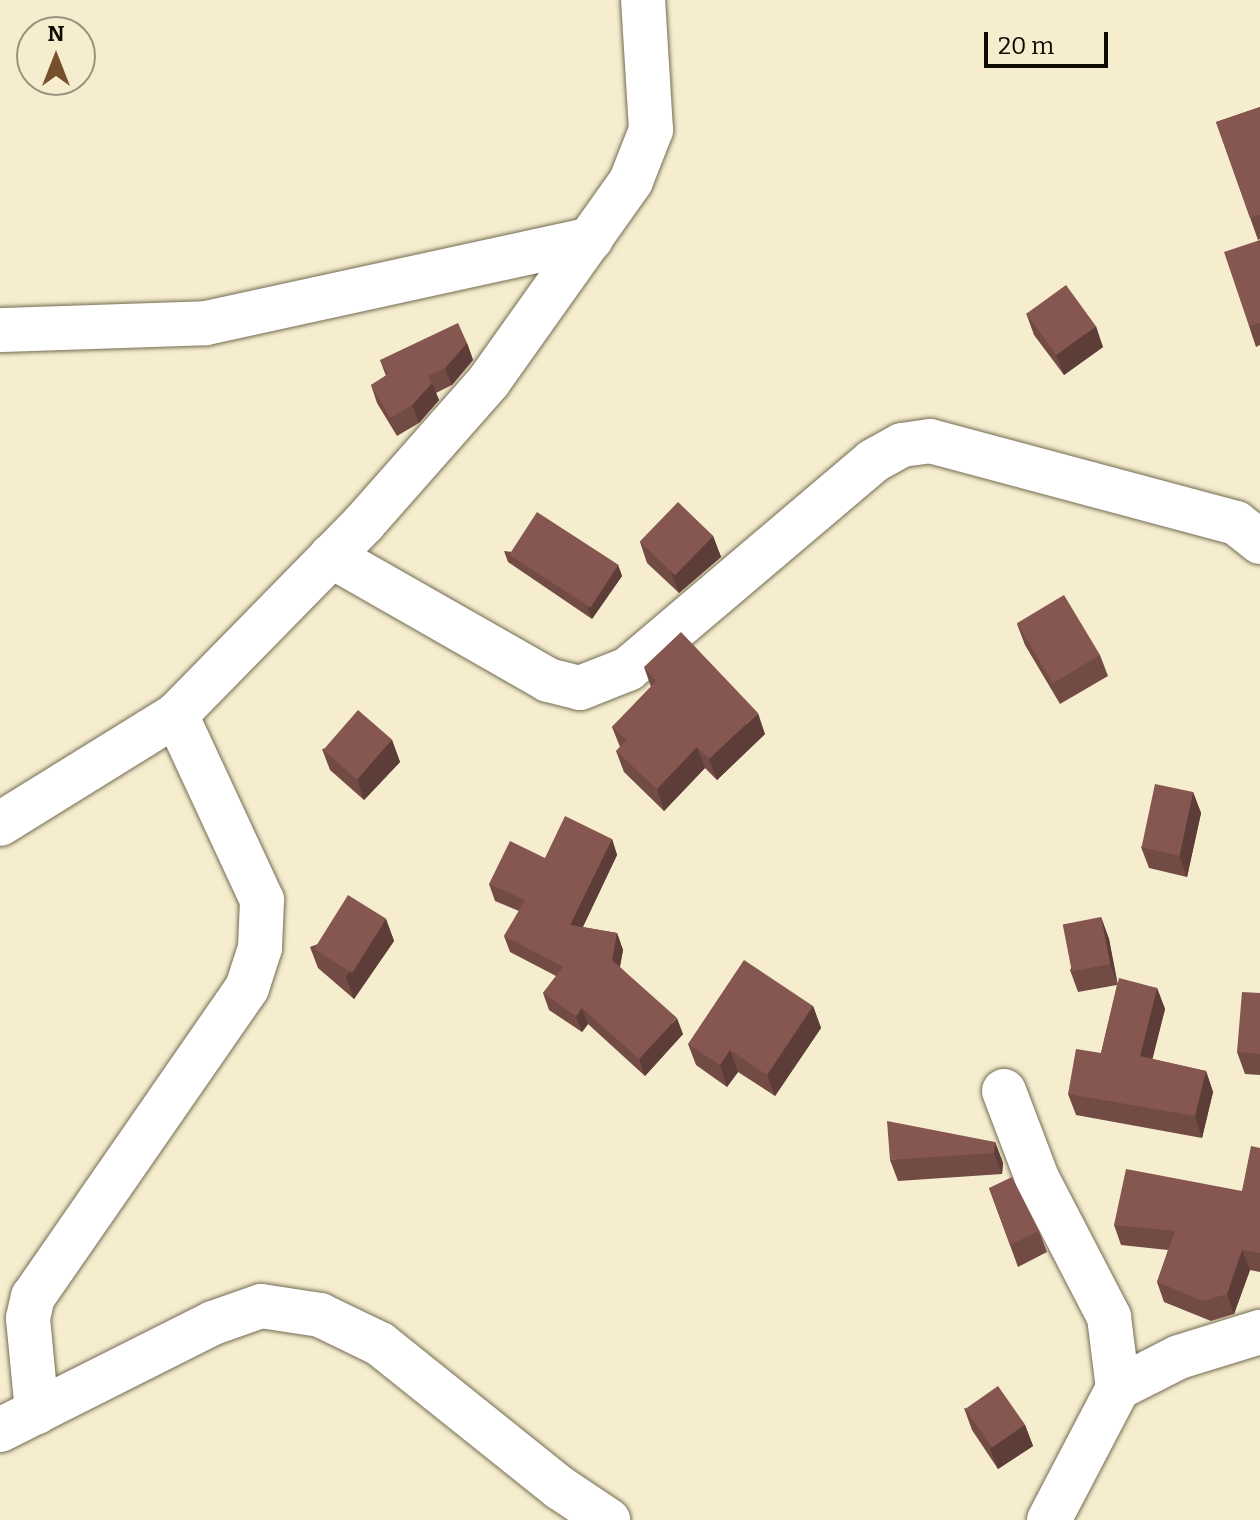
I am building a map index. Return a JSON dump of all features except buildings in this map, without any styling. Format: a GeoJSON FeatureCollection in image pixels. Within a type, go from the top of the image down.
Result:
{"type":"FeatureCollection","features":[{"type":"Feature","properties":{"kind":"street"},"geometry":{"type":"LineString","coordinates":[[0,824],[176,715],[331,556],[489,381],[631,181],[651,130],[643,0]]}},
{"type":"Feature","properties":{"kind":"street"},"geometry":{"type":"LineString","coordinates":[[0,330],[206,323],[591,239]]}},
{"type":"Feature","properties":{"kind":"street"},"geometry":{"type":"LineString","coordinates":[[331,556],[548,680],[580,688],[628,669],[873,461],[902,445],[930,441],[1236,523],[1260,542]]}},
{"type":"Feature","properties":{"kind":"street"},"geometry":{"type":"LineString","coordinates":[[18,1421],[28,1318],[33,1297],[247,988],[260,948],[262,900],[176,715]]}},
{"type":"Feature","properties":{"kind":"street"},"geometry":{"type":"LineString","coordinates":[[1004,1091],[1037,1178],[1109,1317],[1118,1388],[1049,1520]]}},
{"type":"Feature","properties":{"kind":"street"},"geometry":{"type":"LineString","coordinates":[[18,1421],[213,1323],[261,1306],[320,1315],[380,1344],[462,1412],[608,1520]]}},
{"type":"Feature","properties":{"kind":"street"},"geometry":{"type":"LineString","coordinates":[[1118,1388],[1179,1357],[1260,1332]]}}]}
